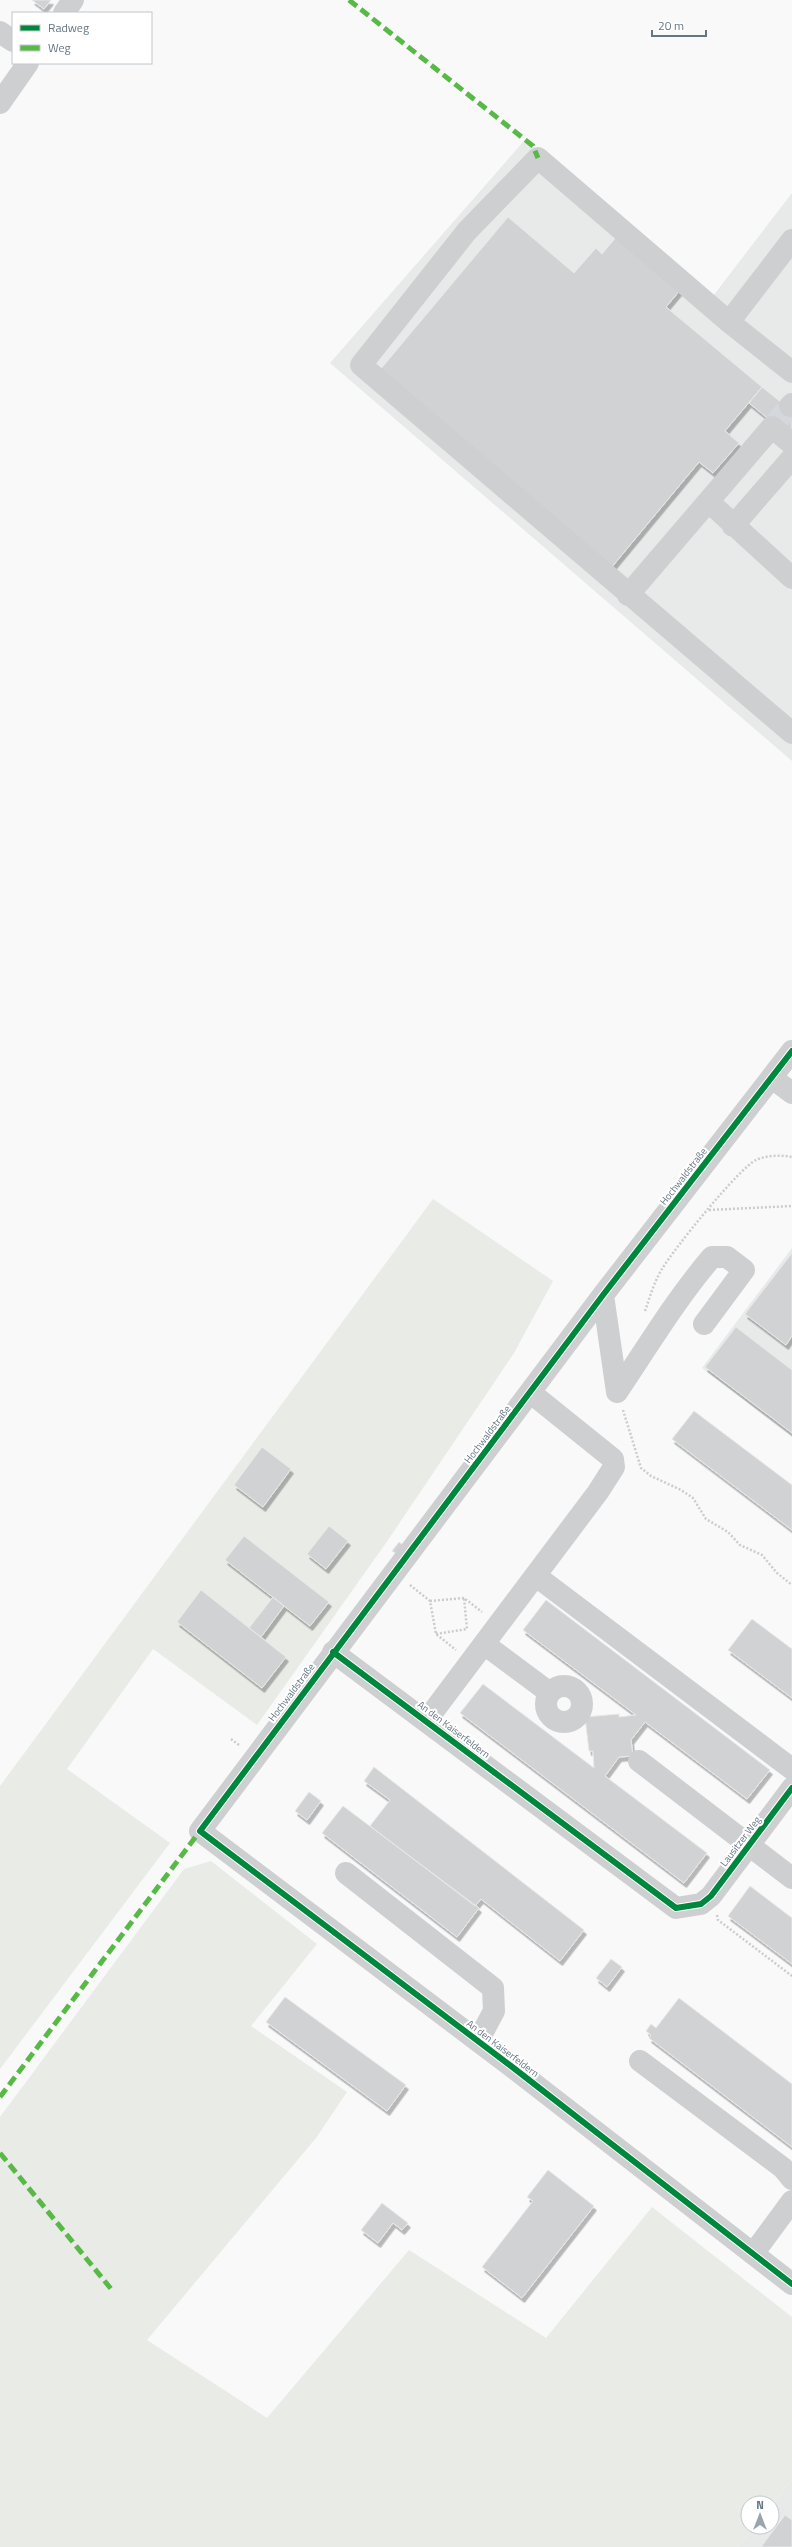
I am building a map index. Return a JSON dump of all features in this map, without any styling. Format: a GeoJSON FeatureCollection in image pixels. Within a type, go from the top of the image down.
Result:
{"type":"FeatureCollection","features":[{"type":"Feature","properties":{"kind":"street"},"geometry":{"type":"LineString","coordinates":[[65,12],[73,0]]}},
{"type":"Feature","properties":{"kind":"street"},"geometry":{"type":"LineString","coordinates":[[0,32],[12,40]]}},
{"type":"Feature","properties":{"kind":"street"},"geometry":{"type":"LineString","coordinates":[[0,103],[27,64]]}},
{"type":"Feature","properties":{"kind":"street"},"geometry":{"type":"LineString","coordinates":[[792,372],[729,322],[538,158],[467,231],[360,365],[628,595],[792,733]]}},
{"type":"Feature","properties":{"kind":"street"},"geometry":{"type":"LineString","coordinates":[[729,322],[792,240]]}},
{"type":"Feature","properties":{"kind":"street"},"geometry":{"type":"LineString","coordinates":[[628,595],[710,502],[772,427],[792,444]]}},
{"type":"Feature","properties":{"kind":"street"},"geometry":{"type":"LineString","coordinates":[[733,526],[792,458]]}},
{"type":"Feature","properties":{"kind":"street"},"geometry":{"type":"LineString","coordinates":[[710,502],[733,526],[792,578]]}},
{"type":"Feature","properties":{"kind":"street","name":"Hochwaldstraße"},"geometry":{"type":"LineString","coordinates":[[200,1831],[333,1652],[395,1574],[603,1296],[792,1051]]}},
{"type":"Feature","properties":{"kind":"street"},"geometry":{"type":"LineString","coordinates":[[772,1078],[792,1093]]}},
{"type":"Feature","properties":{"kind":"street"},"geometry":{"type":"LineString","coordinates":[[617,1392],[677,1301],[703,1268],[712,1257],[726,1257],[744,1270],[704,1324]]}},
{"type":"Feature","properties":{"kind":"street"},"geometry":{"type":"LineString","coordinates":[[603,1296],[617,1392]]}},
{"type":"Feature","properties":{"kind":"street"},"geometry":{"type":"LineString","coordinates":[[426,1721],[536,1576],[611,1474],[614,1466],[613,1459],[531,1393]]}},
{"type":"Feature","properties":{"kind":"street"},"geometry":{"type":"LineString","coordinates":[[536,1576],[792,1769]]}},
{"type":"Feature","properties":{"kind":"street"},"geometry":{"type":"LineString","coordinates":[[484,1644],[550,1693]]}},
{"type":"Feature","properties":{"kind":"street","name":"An den Kaiserfeldern"},"geometry":{"type":"LineString","coordinates":[[333,1652],[676,1908],[706,1900]]}},
{"type":"Feature","properties":{"kind":"street"},"geometry":{"type":"LineString","coordinates":[[639,1761],[792,1878]]}},
{"type":"Feature","properties":{"kind":"street","name":"Lausitzer Weg"},"geometry":{"type":"LineString","coordinates":[[706,1900],[792,1788]]}},
{"type":"Feature","properties":{"kind":"street","name":"An den Kaiserfeldern"},"geometry":{"type":"LineString","coordinates":[[200,1831],[478,2041],[792,2284]]}},
{"type":"Feature","properties":{"kind":"street"},"geometry":{"type":"LineString","coordinates":[[346,1873],[493,1988],[494,2011],[478,2041]]}},
{"type":"Feature","properties":{"kind":"street"},"geometry":{"type":"LineString","coordinates":[[640,2061],[783,2168],[792,2179]]}},
{"type":"Feature","properties":{"kind":"street"},"geometry":{"type":"LineString","coordinates":[[753,2254],[792,2201]]}},
{"type":"Feature","properties":{"kind":"path"},"geometry":{"type":"LineString","coordinates":[[644,1315],[661,1270],[672,1252],[732,1181],[755,1160],[782,1155],[792,1157]]}},
{"type":"Feature","properties":{"kind":"path"},"geometry":{"type":"LineString","coordinates":[[709,1210],[792,1206]]}},
{"type":"Feature","properties":{"kind":"path"},"geometry":{"type":"LineString","coordinates":[[617,1392],[641,1468],[651,1476],[681,1490],[693,1498],[706,1519],[728,1532],[740,1545],[762,1555],[776,1573],[792,1585]]}},
{"type":"Feature","properties":{"kind":"path"},"geometry":{"type":"LineString","coordinates":[[395,1574],[430,1601],[436,1634],[471,1662]]}},
{"type":"Feature","properties":{"kind":"path"},"geometry":{"type":"LineString","coordinates":[[430,1601],[464,1598],[499,1625]]}},
{"type":"Feature","properties":{"kind":"path"},"geometry":{"type":"LineString","coordinates":[[436,1634],[467,1629],[464,1598]]}},
{"type":"Feature","properties":{"kind":"path"},"geometry":{"type":"LineString","coordinates":[[706,1900],[718,1920],[792,1976]]}},
{"type":"Feature","properties":{"kind":"shaded area"},"geometry":{"type":"Polygon","coordinates":[[[523,142],[546,153],[713,296],[792,193],[792,761],[330,363],[523,142]]]}},
{"type":"Feature","properties":{"kind":"shaded area"},"geometry":{"type":"Polygon","coordinates":[[[433,1199],[553,1281],[514,1353],[388,1540],[257,1725],[153,1649],[67,1769],[170,1843],[0,2069],[0,1786],[433,1199]]]}},
{"type":"Feature","properties":{"kind":"shaded area"},"geometry":{"type":"Polygon","coordinates":[[[792,1248],[792,1437],[702,1368],[792,1248]]]}},
{"type":"Feature","properties":{"kind":"shaded area"},"geometry":{"type":"Polygon","coordinates":[[[211,1861],[317,1944],[251,2026],[347,2092],[316,2138],[147,2340],[267,2418],[409,2250],[546,2338],[652,2207],[792,2317],[792,2480],[780,2495],[740,2495],[740,2535],[748,2535],[738,2547],[0,2547],[0,2117],[184,1869],[211,1861]]]}},
{"type":"Feature","properties":{"kind":"shaded area"},"geometry":{"type":"Polygon","coordinates":[[[792,2480],[792,2547],[738,2547],[748,2535],[780,2535],[780,2495],[792,2480]]]}},
{"type":"Feature","properties":{"kind":"building"},"geometry":{"type":"Polygon","coordinates":[[[32,0],[51,0],[44,9],[32,0]]]}},
{"type":"Feature","properties":{"kind":"building"},"geometry":{"type":"Polygon","coordinates":[[[508,217],[574,273],[596,248],[602,254],[617,236],[681,289],[666,307],[762,387],[725,431],[739,443],[713,473],[699,462],[611,568],[379,371],[508,217]]]}},
{"type":"Feature","properties":{"kind":"building"},"geometry":{"type":"Polygon","coordinates":[[[762,387],[782,403],[792,408],[792,438],[749,403],[762,387]]]}},
{"type":"Feature","properties":{"kind":"building"},"geometry":{"type":"Polygon","coordinates":[[[792,1253],[792,1336],[786,1345],[745,1314],[792,1253]]]}},
{"type":"Feature","properties":{"kind":"building"},"geometry":{"type":"Polygon","coordinates":[[[736,1327],[792,1370],[792,1433],[705,1367],[736,1327]]]}},
{"type":"Feature","properties":{"kind":"building"},"geometry":{"type":"Polygon","coordinates":[[[694,1411],[792,1485],[792,1530],[672,1439],[694,1411]]]}},
{"type":"Feature","properties":{"kind":"building"},"geometry":{"type":"Polygon","coordinates":[[[262,1447],[291,1469],[263,1507],[234,1485],[262,1447]]]}},
{"type":"Feature","properties":{"kind":"building"},"geometry":{"type":"Polygon","coordinates":[[[329,1526],[348,1541],[326,1569],[307,1554],[329,1526]]]}},
{"type":"Feature","properties":{"kind":"building"},"geometry":{"type":"Polygon","coordinates":[[[244,1536],[329,1602],[310,1626],[225,1560],[244,1536]]]}},
{"type":"Feature","properties":{"kind":"building"},"geometry":{"type":"Polygon","coordinates":[[[399,1542],[403,1545],[397,1554],[392,1551],[399,1542]]]}},
{"type":"Feature","properties":{"kind":"building"},"geometry":{"type":"Polygon","coordinates":[[[201,1590],[286,1657],[262,1688],[177,1622],[201,1590]]]}},
{"type":"Feature","properties":{"kind":"building"},"geometry":{"type":"Polygon","coordinates":[[[273,1597],[284,1606],[261,1637],[249,1628],[273,1597]]]}},
{"type":"Feature","properties":{"kind":"building"},"geometry":{"type":"Polygon","coordinates":[[[546,1600],[770,1770],[747,1799],[645,1722],[631,1740],[633,1756],[619,1757],[605,1776],[707,1853],[684,1883],[460,1713],[483,1684],[594,1768],[593,1751],[589,1751],[585,1717],[619,1714],[619,1717],[636,1715],[523,1630],[546,1600]]]}},
{"type":"Feature","properties":{"kind":"building"},"geometry":{"type":"Polygon","coordinates":[[[752,1619],[792,1649],[792,1698],[728,1650],[752,1619]]]}},
{"type":"Feature","properties":{"kind":"building"},"geometry":{"type":"Polygon","coordinates":[[[374,1767],[584,1930],[560,1961],[481,1899],[475,1906],[370,1826],[390,1800],[364,1781],[374,1767]]]}},
{"type":"Feature","properties":{"kind":"building"},"geometry":{"type":"Polygon","coordinates":[[[309,1792],[321,1801],[307,1820],[295,1811],[309,1792]]]}},
{"type":"Feature","properties":{"kind":"building"},"geometry":{"type":"Polygon","coordinates":[[[343,1806],[479,1908],[457,1937],[322,1833],[343,1806]]]}},
{"type":"Feature","properties":{"kind":"building"},"geometry":{"type":"Polygon","coordinates":[[[750,1886],[792,1918],[792,1964],[728,1916],[750,1886]]]}},
{"type":"Feature","properties":{"kind":"building"},"geometry":{"type":"Polygon","coordinates":[[[611,1959],[622,1967],[607,1987],[596,1978],[611,1959]]]}},
{"type":"Feature","properties":{"kind":"building"},"geometry":{"type":"Polygon","coordinates":[[[285,1997],[406,2085],[387,2111],[266,2022],[285,1997]]]}},
{"type":"Feature","properties":{"kind":"building"},"geometry":{"type":"Polygon","coordinates":[[[679,1998],[792,2084],[792,2147],[649,2038],[651,2035],[646,2031],[651,2024],[656,2028],[679,1998]]]}},
{"type":"Feature","properties":{"kind":"building"},"geometry":{"type":"Polygon","coordinates":[[[548,2170],[594,2206],[522,2298],[482,2267],[533,2201],[527,2197],[548,2170]]]}},
{"type":"Feature","properties":{"kind":"building"},"geometry":{"type":"Polygon","coordinates":[[[382,2203],[408,2223],[402,2230],[393,2223],[378,2243],[361,2230],[382,2203]]]}},
{"type":"Feature","properties":{"kind":"building"},"geometry":{"type":"Polygon","coordinates":[[[785,2515],[792,2520],[792,2547],[761,2547],[770,2535],[780,2535],[780,2522],[785,2515]]]}},
{"type":"Feature","properties":{"kind":"tunnel"},"geometry":{"type":"LineString","coordinates":[[772,427],[790,406]]}},
{"type":"Feature","properties":{"kind":"marked path"},"geometry":{"type":"LineString","coordinates":[[349,0],[533,146],[538,158]]}},
{"type":"Feature","properties":{"kind":"marked path"},"geometry":{"type":"LineString","coordinates":[[0,2097],[200,1831]]}},
{"type":"Feature","properties":{"kind":"marked path"},"geometry":{"type":"LineString","coordinates":[[0,2153],[112,2290]]}},
{"type":"Feature","properties":{"kind":"cycle path"},"geometry":{"type":"LineString","coordinates":[[792,1051],[603,1295],[200,1831],[511,2066],[792,2284]]}},
{"type":"Feature","properties":{"kind":"cycle path"},"geometry":{"type":"LineString","coordinates":[[333,1652],[676,1908],[701,1904],[711,1896],[792,1788]]}}]}
